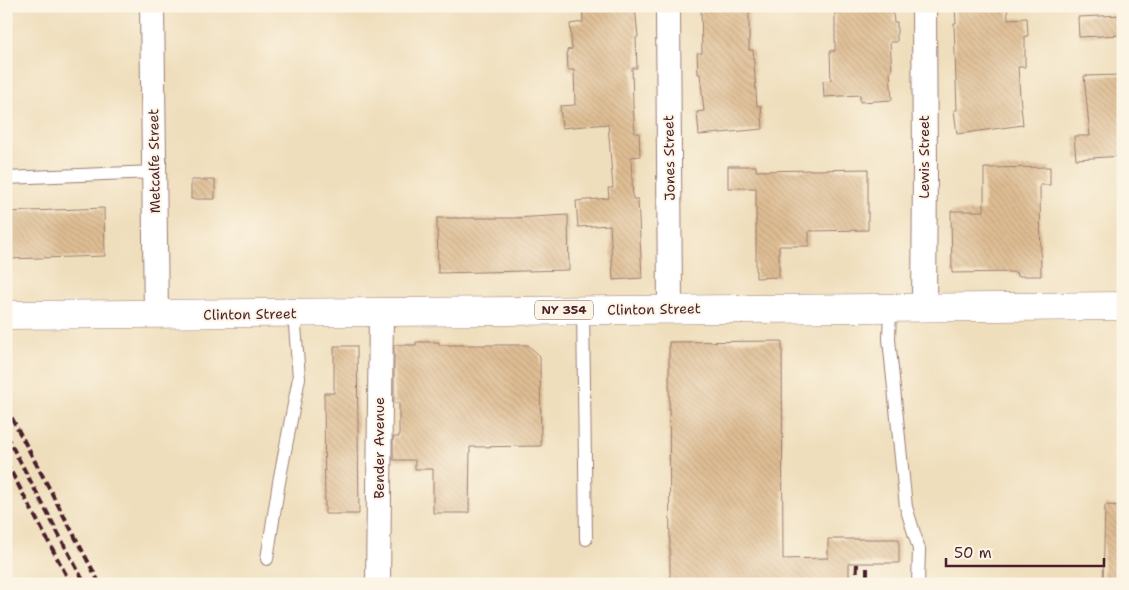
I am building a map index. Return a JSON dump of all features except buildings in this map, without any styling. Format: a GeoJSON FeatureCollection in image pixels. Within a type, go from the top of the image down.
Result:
{"type":"FeatureCollection","features":[{"type":"Feature","properties":{"kind":"main road","name":"Clinton Street"},"geometry":{"type":"LineString","coordinates":[[6,315],[1123,306]]}},
{"type":"Feature","properties":{"kind":"street","name":"Metcalfe Street"},"geometry":{"type":"LineString","coordinates":[[152,6],[156,315]]}},
{"type":"Feature","properties":{"kind":"street","name":"Jones Street"},"geometry":{"type":"LineString","coordinates":[[668,6],[670,309]]}},
{"type":"Feature","properties":{"kind":"street","name":"Lewis Street"},"geometry":{"type":"LineString","coordinates":[[924,6],[924,307]]}},
{"type":"Feature","properties":{"kind":"street","name":"Bender Avenue"},"geometry":{"type":"LineString","coordinates":[[378,584],[380,312]]}},
{"type":"Feature","properties":{"kind":"lane"},"geometry":{"type":"LineString","coordinates":[[6,178],[154,172]]}},
{"type":"Feature","properties":{"kind":"lane"},"geometry":{"type":"LineString","coordinates":[[890,308],[889,339],[906,507],[920,548],[918,584]]}},
{"type":"Feature","properties":{"kind":"lane"},"geometry":{"type":"LineString","coordinates":[[583,310],[586,539]]}},
{"type":"Feature","properties":{"kind":"lane"},"geometry":{"type":"LineString","coordinates":[[267,559],[279,482],[299,378],[294,313]]}},
{"type":"Feature","properties":{"kind":"railway"},"geometry":{"type":"LineString","coordinates":[[6,407],[100,584]]}},
{"type":"Feature","properties":{"kind":"railway"},"geometry":{"type":"LineString","coordinates":[[6,435],[85,584]]}},
{"type":"Feature","properties":{"kind":"railway"},"geometry":{"type":"LineString","coordinates":[[6,462],[71,584]]}},
{"type":"Feature","properties":{"kind":"railway"},"geometry":{"type":"LineString","coordinates":[[856,584],[857,564]]}},
{"type":"Feature","properties":{"kind":"railway"},"geometry":{"type":"LineString","coordinates":[[867,568],[867,584]]}}]}
